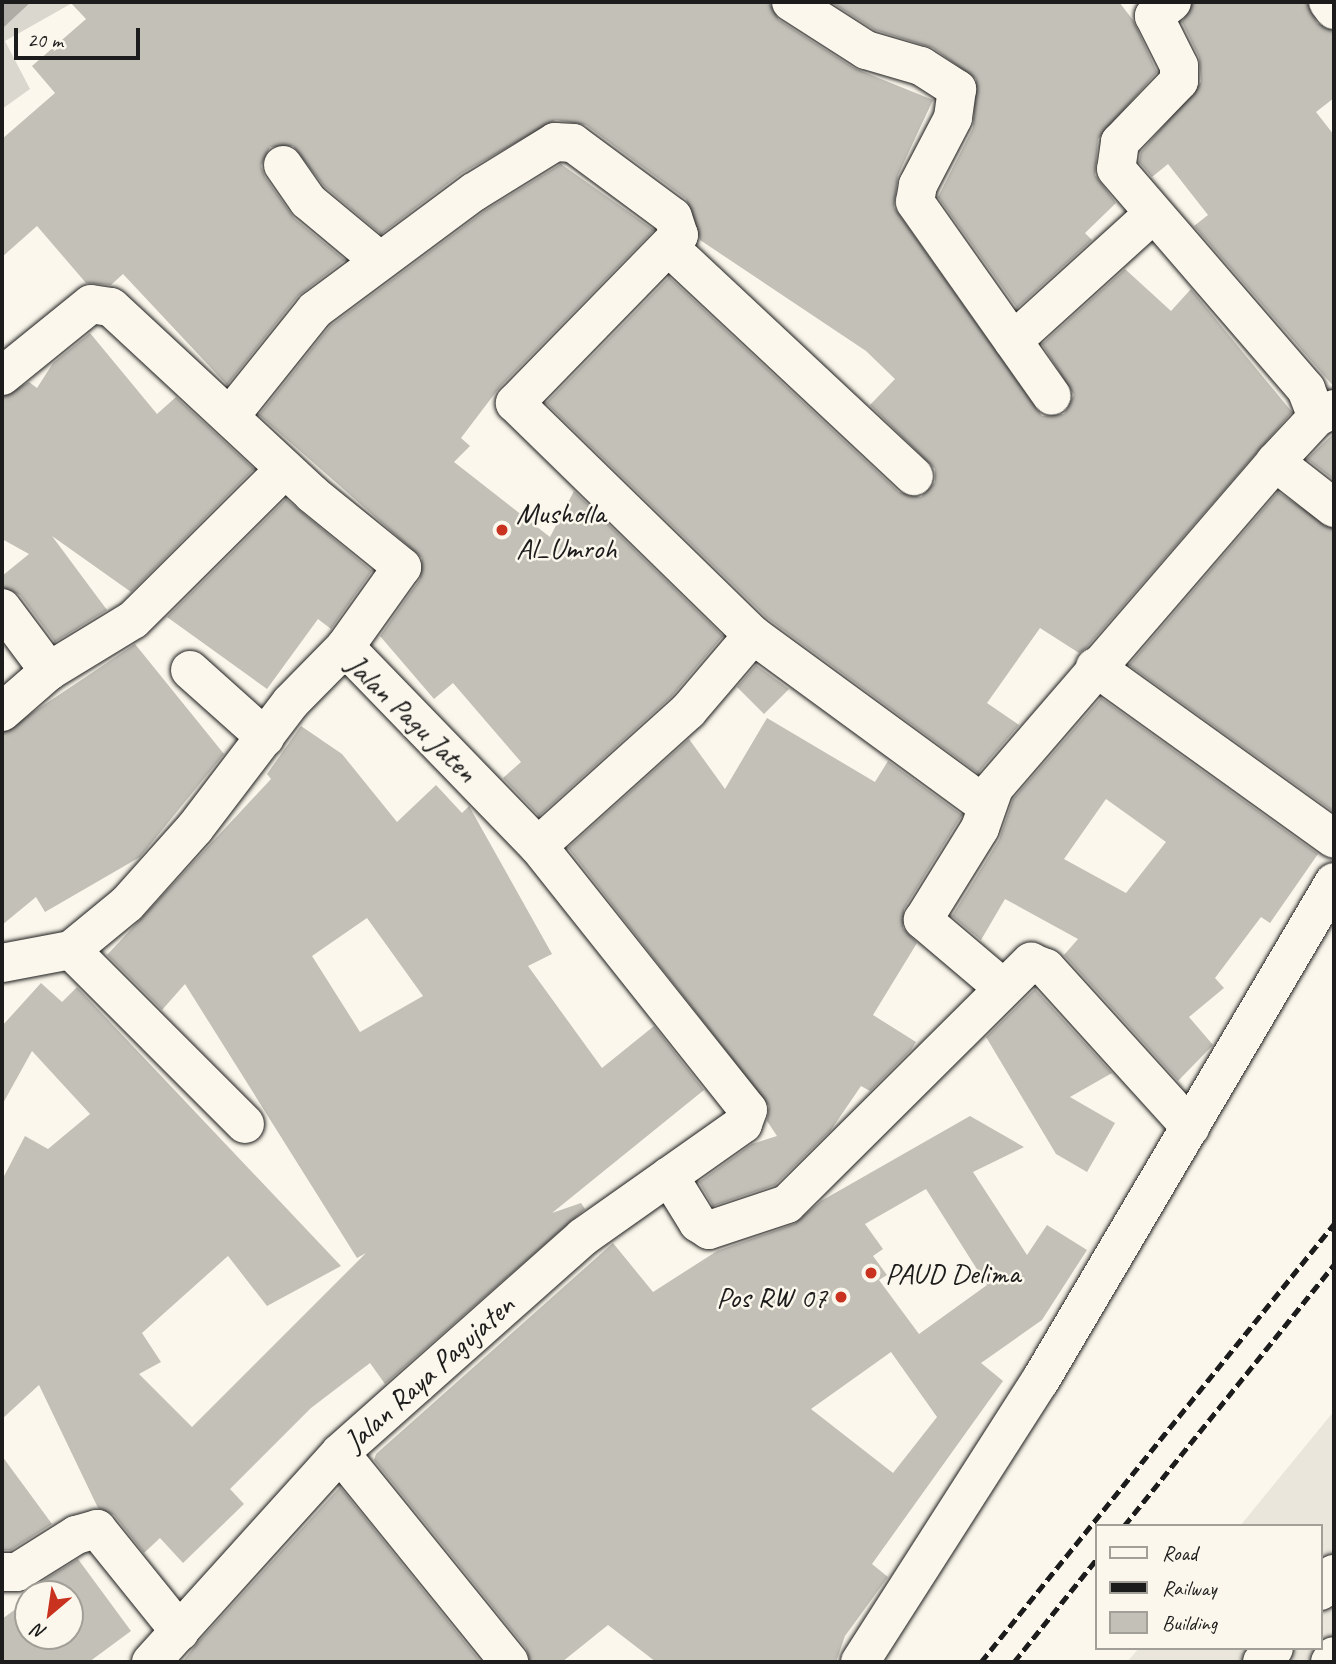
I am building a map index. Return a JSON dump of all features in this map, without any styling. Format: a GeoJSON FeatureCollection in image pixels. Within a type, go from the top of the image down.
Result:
{"type":"FeatureCollection","features":[{"type":"Feature","properties":{"kind":"street"},"geometry":{"type":"LineString","coordinates":[[791,2],[866,50],[921,66],[957,89],[953,118],[918,185],[915,202],[1052,396]]}},
{"type":"Feature","properties":{"kind":"street"},"geometry":{"type":"LineString","coordinates":[[1002,987],[923,920],[987,806],[994,788],[1095,667],[1275,462],[1325,413],[1151,216],[1115,160],[1130,128],[1179,81],[1179,66],[1154,16],[1172,2]]}},
{"type":"Feature","properties":{"kind":"street"},"geometry":{"type":"LineString","coordinates":[[1328,2],[1334,10]]}},
{"type":"Feature","properties":{"kind":"street"},"geometry":{"type":"LineString","coordinates":[[230,416],[314,310],[379,260],[474,192],[564,141],[583,148],[674,217],[679,236],[670,248],[592,317],[514,403],[753,635],[987,806]]}},
{"type":"Feature","properties":{"kind":"street"},"geometry":{"type":"LineString","coordinates":[[283,165],[308,201],[379,260]]}},
{"type":"Feature","properties":{"kind":"street"},"geometry":{"type":"LineString","coordinates":[[1013,341],[1151,216]]}},
{"type":"Feature","properties":{"kind":"street"},"geometry":{"type":"LineString","coordinates":[[670,248],[914,476]]}},
{"type":"Feature","properties":{"kind":"street"},"geometry":{"type":"LineString","coordinates":[[2,376],[97,300],[230,416],[285,469],[402,567],[345,647]]}},
{"type":"Feature","properties":{"kind":"street"},"geometry":{"type":"LineString","coordinates":[[1275,462],[1334,508]]}},
{"type":"Feature","properties":{"kind":"street"},"geometry":{"type":"LineString","coordinates":[[2,712],[49,671],[133,621],[285,469]]}},
{"type":"Feature","properties":{"kind":"street"},"geometry":{"type":"LineString","coordinates":[[2,608],[49,671]]}},
{"type":"Feature","properties":{"kind":"street"},"geometry":{"type":"LineString","coordinates":[[538,846],[688,711],[753,635]]}},
{"type":"Feature","properties":{"kind":"street","name":"Jalan Pagu Jaten"},"geometry":{"type":"LineString","coordinates":[[2,963],[71,950],[127,904],[265,737],[345,647],[538,846],[748,1110],[743,1124]]}},
{"type":"Feature","properties":{"kind":"street"},"geometry":{"type":"LineString","coordinates":[[1095,667],[1334,839]]}},
{"type":"Feature","properties":{"kind":"street"},"geometry":{"type":"LineString","coordinates":[[190,670],[265,737]]}},
{"type":"Feature","properties":{"kind":"street"},"geometry":{"type":"LineString","coordinates":[[860,1662],[1040,1381],[1334,882]]}},
{"type":"Feature","properties":{"kind":"street"},"geometry":{"type":"LineString","coordinates":[[71,950],[245,1124]]}},
{"type":"Feature","properties":{"kind":"street"},"geometry":{"type":"LineString","coordinates":[[669,1176],[698,1223],[709,1230],[787,1204],[1024,965],[1046,968],[1190,1127]]}},
{"type":"Feature","properties":{"kind":"street","name":"Jalan Raya Pagujaten"},"geometry":{"type":"LineString","coordinates":[[151,1662],[340,1453],[583,1237],[743,1124]]}},
{"type":"Feature","properties":{"kind":"street"},"geometry":{"type":"LineString","coordinates":[[340,1453],[509,1662]]}},
{"type":"Feature","properties":{"kind":"street"},"geometry":{"type":"LineString","coordinates":[[2,1572],[17,1572],[76,1535],[97,1530],[180,1632]]}},
{"type":"Feature","properties":{"kind":"street"},"geometry":{"type":"LineString","coordinates":[[1322,1589],[1334,1574]]}},
{"type":"Feature","properties":{"kind":"street"},"geometry":{"type":"LineString","coordinates":[[1329,1662],[1334,1657]]}},
{"type":"Feature","properties":{"kind":"shaded area"},"geometry":{"type":"Polygon","coordinates":[[[2,2],[31,2],[2,29],[2,2]]]}},
{"type":"Feature","properties":{"kind":"shaded area"},"geometry":{"type":"Polygon","coordinates":[[[31,2],[74,2],[5,41],[30,89],[2,109],[2,29],[31,2]]]}},
{"type":"Feature","properties":{"kind":"shaded area"},"geometry":{"type":"Polygon","coordinates":[[[1334,1411],[1334,1662],[1127,1662],[1137,1650],[1322,1650],[1322,1524],[1242,1524],[1334,1411]]]}},
{"type":"Feature","properties":{"kind":"building"},"geometry":{"type":"Polygon","coordinates":[[[70,2],[769,2],[779,20],[854,68],[933,100],[898,175],[894,207],[1042,416],[1064,414],[1074,395],[1042,344],[1125,269],[1171,311],[1191,289],[1292,412],[1087,647],[1079,653],[1040,628],[987,703],[1019,725],[978,773],[767,618],[546,403],[669,277],[899,492],[921,497],[935,482],[935,469],[870,405],[895,379],[866,351],[700,240],[686,199],[586,125],[556,120],[462,173],[381,234],[324,186],[293,146],[270,147],[261,166],[265,177],[294,218],[345,260],[298,296],[227,385],[123,274],[111,285],[86,283],[37,226],[2,257],[2,139],[55,93],[32,66],[86,19],[70,2]]]}},
{"type":"Feature","properties":{"kind":"building"},"geometry":{"type":"Polygon","coordinates":[[[831,2],[1119,2],[1133,20],[1157,72],[1098,139],[1095,175],[1116,203],[1085,233],[1092,240],[1017,308],[938,197],[973,128],[976,79],[933,48],[875,30],[831,2]]]}},
{"type":"Feature","properties":{"kind":"building"},"geometry":{"type":"Polygon","coordinates":[[[1193,2],[1307,2],[1317,23],[1334,31],[1334,98],[1316,112],[1334,135],[1334,387],[1194,226],[1208,215],[1168,164],[1152,177],[1139,162],[1141,152],[1201,82],[1199,57],[1182,22],[1193,2]]]}},
{"type":"Feature","properties":{"kind":"building"},"geometry":{"type":"Polygon","coordinates":[[[561,164],[654,230],[499,388],[461,438],[470,446],[454,462],[550,537],[574,491],[723,636],[672,696],[539,816],[503,778],[521,762],[453,683],[434,699],[380,636],[420,579],[422,558],[259,415],[330,326],[486,210],[561,164]]]}},
{"type":"Feature","properties":{"kind":"building"},"geometry":{"type":"Polygon","coordinates":[[[90,333],[157,414],[176,397],[254,469],[131,592],[52,536],[107,610],[55,642],[20,595],[2,587],[2,576],[29,554],[2,539],[2,397],[29,382],[37,388],[53,363],[90,333]]]}},
{"type":"Feature","properties":{"kind":"building"},"geometry":{"type":"Polygon","coordinates":[[[1334,433],[1334,480],[1307,459],[1334,433]]]}},
{"type":"Feature","properties":{"kind":"building"},"geometry":{"type":"Polygon","coordinates":[[[1278,492],[1334,529],[1334,812],[1129,665],[1278,492]]]}},
{"type":"Feature","properties":{"kind":"building"},"geometry":{"type":"Polygon","coordinates":[[[286,499],[372,571],[331,629],[318,619],[267,689],[167,617],[286,499]]]}},
{"type":"Feature","properties":{"kind":"building"},"geometry":{"type":"Polygon","coordinates":[[[135,644],[224,754],[140,857],[45,912],[36,897],[2,925],[2,733],[135,644]]]}},
{"type":"Feature","properties":{"kind":"building"},"geometry":{"type":"Polygon","coordinates":[[[756,665],[789,689],[764,714],[737,687],[756,665]]]}},
{"type":"Feature","properties":{"kind":"building"},"geometry":{"type":"Polygon","coordinates":[[[1101,698],[1318,854],[1270,923],[1261,917],[1215,978],[1224,988],[1189,1017],[1213,1045],[1178,1081],[1064,955],[1078,939],[1005,899],[981,940],[952,916],[999,840],[1013,799],[1101,698]],[[1106,799],[1064,859],[1126,893],[1166,842],[1106,799]]]}},
{"type":"Feature","properties":{"kind":"building"},"geometry":{"type":"Polygon","coordinates":[[[767,718],[875,782],[888,761],[962,815],[904,909],[903,928],[917,943],[873,1015],[916,1042],[911,1050],[870,1091],[861,1086],[831,1130],[775,1185],[713,1206],[699,1182],[752,1144],[777,1136],[767,1121],[769,1106],[568,848],[689,739],[725,789],[767,718]]]}},
{"type":"Feature","properties":{"kind":"building"},"geometry":{"type":"Polygon","coordinates":[[[301,726],[342,754],[397,822],[436,785],[462,813],[469,806],[552,954],[528,966],[602,1068],[654,1026],[704,1090],[552,1213],[581,1203],[585,1209],[385,1384],[370,1363],[311,1408],[230,1489],[244,1504],[183,1563],[160,1538],[144,1553],[114,1515],[98,1508],[39,1385],[2,1419],[2,1180],[25,1136],[48,1149],[90,1114],[32,1051],[2,1105],[2,1026],[41,983],[62,1002],[77,987],[341,1266],[267,1306],[228,1256],[142,1333],[161,1362],[139,1374],[192,1427],[366,1253],[357,1258],[185,984],[162,1010],[107,955],[271,779],[267,774],[301,726]],[[367,918],[312,956],[360,1032],[423,996],[367,918]]]}},
{"type":"Feature","properties":{"kind":"building"},"geometry":{"type":"Polygon","coordinates":[[[1035,989],[1112,1073],[1070,1097],[1115,1123],[1087,1172],[1056,1154],[986,1037],[1035,989]]]}},
{"type":"Feature","properties":{"kind":"building"},"geometry":{"type":"Polygon","coordinates":[[[970,1116],[1024,1147],[973,1172],[1027,1255],[1047,1225],[1087,1250],[1042,1320],[981,1363],[1003,1381],[872,1564],[888,1577],[845,1636],[836,1662],[656,1662],[608,1625],[562,1662],[530,1662],[526,1648],[374,1460],[376,1454],[613,1243],[653,1292],[717,1251],[794,1224],[821,1201],[970,1116]],[[926,1189],[865,1224],[883,1249],[873,1256],[887,1275],[879,1280],[919,1334],[987,1285],[926,1189]],[[891,1352],[811,1409],[893,1473],[937,1417],[891,1352]]]}},
{"type":"Feature","properties":{"kind":"building"},"geometry":{"type":"Polygon","coordinates":[[[2,1456],[52,1524],[11,1550],[2,1550],[2,1456]]]}},
{"type":"Feature","properties":{"kind":"building"},"geometry":{"type":"Polygon","coordinates":[[[340,1487],[481,1662],[182,1662],[201,1639],[340,1487]]]}},
{"type":"Feature","properties":{"kind":"building"},"geometry":{"type":"Polygon","coordinates":[[[78,1559],[131,1631],[89,1662],[2,1662],[2,1619],[14,1610],[14,1650],[84,1650],[84,1580],[44,1580],[78,1559]]]}},
{"type":"Feature","properties":{"kind":"railway"},"geometry":{"type":"LineString","coordinates":[[981,1662],[1334,1224]]}},
{"type":"Feature","properties":{"kind":"railway"},"geometry":{"type":"LineString","coordinates":[[1126,1524],[1334,1265]]}},
{"type":"Feature","properties":{"kind":"railway"},"geometry":{"type":"LineString","coordinates":[[1014,1662],[1094,1562]]}},
{"type":"Feature","properties":{"kind":"place","name":"Musholla Al_Umroh"},"geometry":{"type":"Point","coordinates":[502,530]}},
{"type":"Feature","properties":{"kind":"place","name":"PAUD Delima"},"geometry":{"type":"Point","coordinates":[871,1273]}},
{"type":"Feature","properties":{"kind":"place","name":"Pos RW 07"},"geometry":{"type":"Point","coordinates":[841,1297]}}]}
